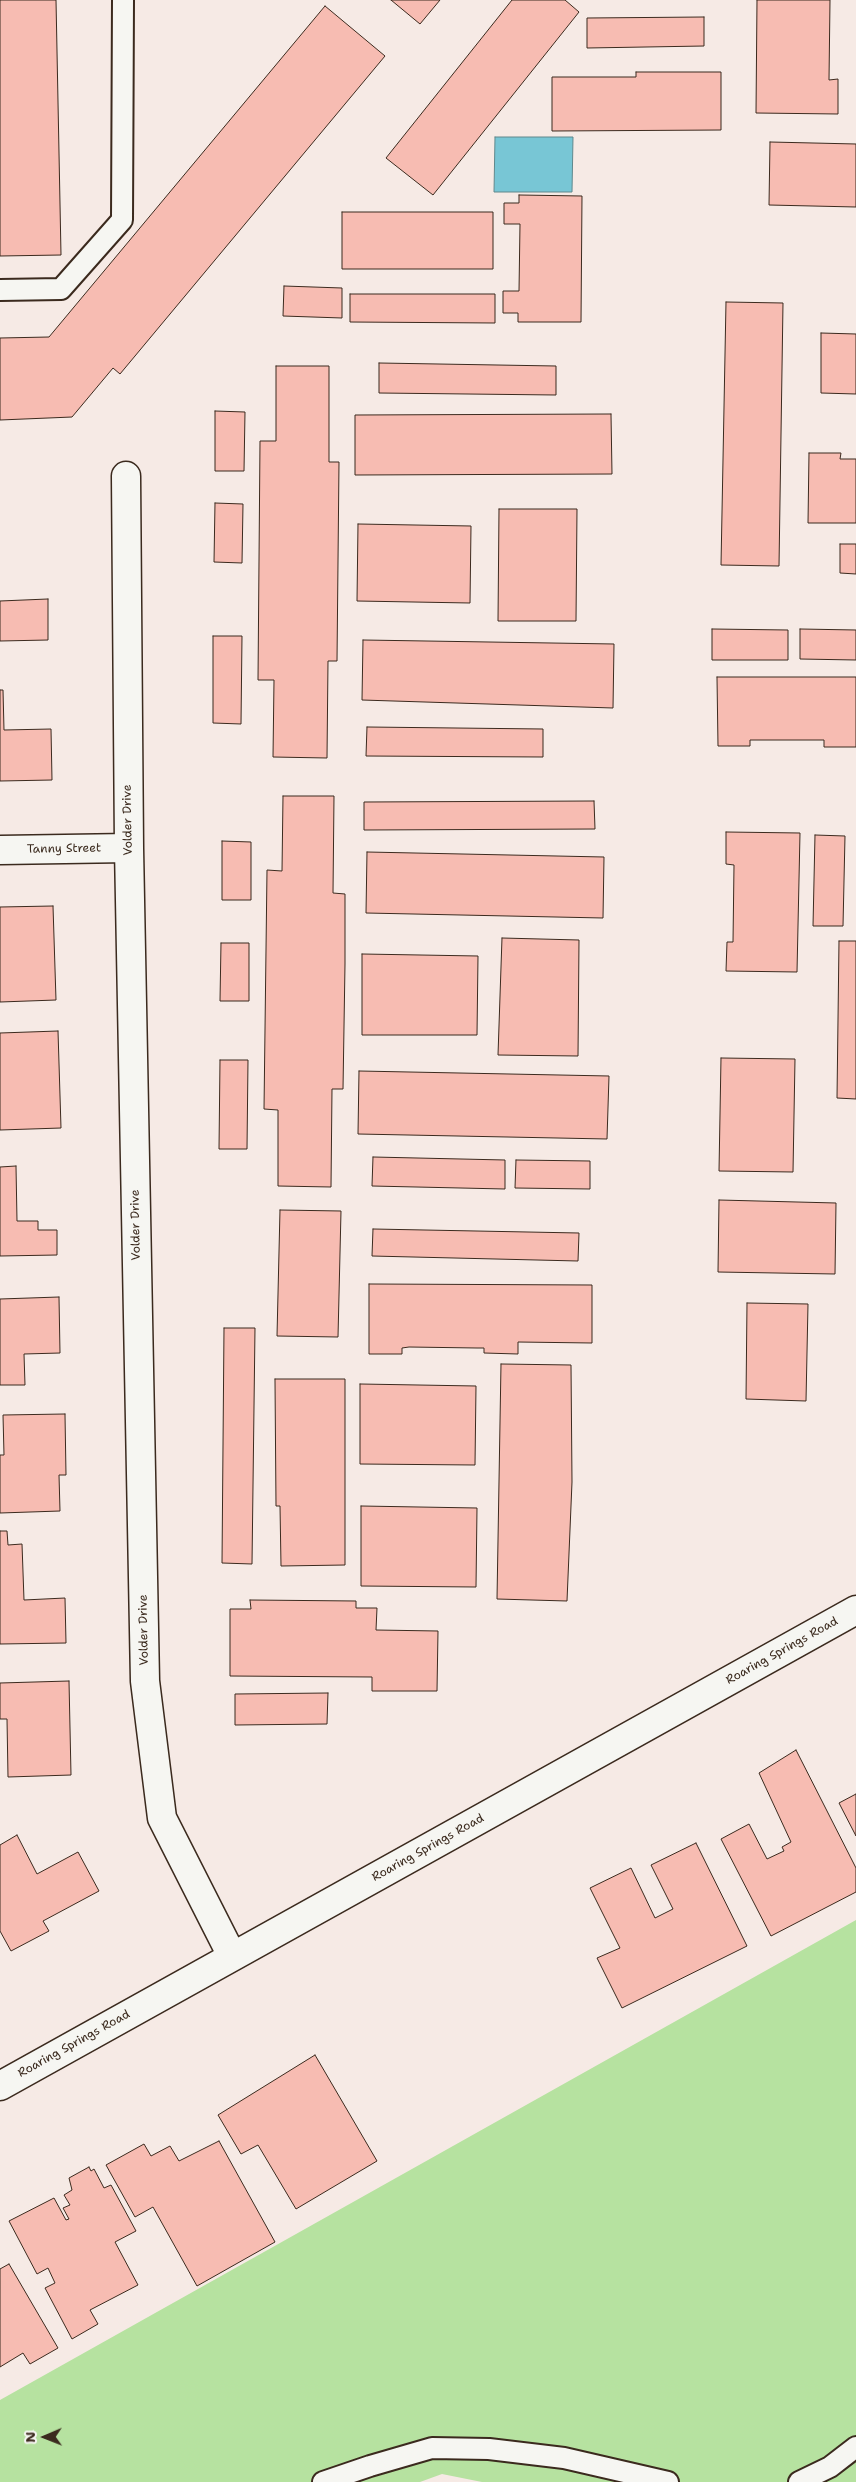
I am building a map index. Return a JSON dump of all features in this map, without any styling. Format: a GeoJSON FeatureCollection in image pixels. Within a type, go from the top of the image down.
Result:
{"type":"FeatureCollection","features":[{"type":"Feature","properties":{"kind":"street","name":"Volder Drive"},"geometry":{"type":"LineString","coordinates":[[126,476],[128,848],[145,1681],[162,1818],[232,1956]]}},
{"type":"Feature","properties":{"kind":"street","name":"Tanny Street"},"geometry":{"type":"LineString","coordinates":[[0,850],[128,848]]}},
{"type":"Feature","properties":{"kind":"street","name":"Roaring Springs Road"},"geometry":{"type":"LineString","coordinates":[[0,2086],[856,1610]]}},
{"type":"Feature","properties":{"kind":"lane"},"geometry":{"type":"LineString","coordinates":[[0,290],[61,289],[122,220],[124,0]]}},
{"type":"Feature","properties":{"kind":"lane"},"geometry":{"type":"LineString","coordinates":[[799,2482],[830,2467],[856,2447]]}},
{"type":"Feature","properties":{"kind":"lane"},"geometry":{"type":"LineString","coordinates":[[323,2482],[432,2448],[442,2448],[489,2449],[564,2458],[668,2482]]}},
{"type":"Feature","properties":{"kind":"green space"},"geometry":{"type":"Polygon","coordinates":[[[856,1920],[856,2482],[482,2482],[442,2474],[420,2482],[0,2482],[0,2400],[856,1920]]]}},
{"type":"Feature","properties":{"kind":"water"},"geometry":{"type":"Polygon","coordinates":[[[495,137],[573,137],[572,192],[494,192],[495,137]]]}},
{"type":"Feature","properties":{"kind":"building"},"geometry":{"type":"Polygon","coordinates":[[[0,0],[56,0],[61,255],[0,256],[0,0]]]}},
{"type":"Feature","properties":{"kind":"building"},"geometry":{"type":"Polygon","coordinates":[[[391,0],[440,0],[420,24],[391,0]]]}},
{"type":"Feature","properties":{"kind":"building"},"geometry":{"type":"Polygon","coordinates":[[[512,0],[565,0],[579,12],[433,195],[386,158],[512,0]]]}},
{"type":"Feature","properties":{"kind":"building"},"geometry":{"type":"Polygon","coordinates":[[[757,0],[830,0],[829,80],[838,79],[838,114],[756,113],[757,0]]]}},
{"type":"Feature","properties":{"kind":"building"},"geometry":{"type":"Polygon","coordinates":[[[325,6],[385,56],[120,374],[113,368],[72,417],[0,420],[0,338],[49,337],[325,6]]]}},
{"type":"Feature","properties":{"kind":"building"},"geometry":{"type":"Polygon","coordinates":[[[704,17],[704,46],[587,48],[587,18],[704,17]]]}},
{"type":"Feature","properties":{"kind":"building"},"geometry":{"type":"Polygon","coordinates":[[[636,72],[721,72],[721,130],[552,131],[552,77],[636,77],[636,72]]]}},
{"type":"Feature","properties":{"kind":"building"},"geometry":{"type":"Polygon","coordinates":[[[770,142],[856,144],[856,207],[769,205],[770,142]]]}},
{"type":"Feature","properties":{"kind":"building"},"geometry":{"type":"Polygon","coordinates":[[[519,195],[582,196],[581,322],[518,322],[518,313],[503,313],[503,291],[519,291],[520,224],[504,224],[504,203],[519,203],[519,195]]]}},
{"type":"Feature","properties":{"kind":"building"},"geometry":{"type":"Polygon","coordinates":[[[342,212],[493,212],[493,269],[342,269],[342,212]]]}},
{"type":"Feature","properties":{"kind":"building"},"geometry":{"type":"Polygon","coordinates":[[[284,286],[342,288],[342,318],[283,316],[284,286]]]}},
{"type":"Feature","properties":{"kind":"building"},"geometry":{"type":"Polygon","coordinates":[[[350,294],[495,294],[495,323],[350,322],[350,294]]]}},
{"type":"Feature","properties":{"kind":"building"},"geometry":{"type":"Polygon","coordinates":[[[726,302],[783,303],[779,566],[721,565],[726,302]]]}},
{"type":"Feature","properties":{"kind":"building"},"geometry":{"type":"Polygon","coordinates":[[[821,333],[856,334],[856,394],[821,393],[821,333]]]}},
{"type":"Feature","properties":{"kind":"building"},"geometry":{"type":"Polygon","coordinates":[[[379,363],[556,366],[556,395],[379,393],[379,363]]]}},
{"type":"Feature","properties":{"kind":"building"},"geometry":{"type":"Polygon","coordinates":[[[276,366],[329,366],[329,462],[339,462],[337,661],[328,661],[327,758],[273,757],[274,680],[258,680],[260,441],[276,441],[276,366]]]}},
{"type":"Feature","properties":{"kind":"building"},"geometry":{"type":"Polygon","coordinates":[[[215,411],[245,412],[244,471],[215,471],[215,411]]]}},
{"type":"Feature","properties":{"kind":"building"},"geometry":{"type":"Polygon","coordinates":[[[611,414],[612,474],[355,475],[355,415],[611,414]]]}},
{"type":"Feature","properties":{"kind":"building"},"geometry":{"type":"Polygon","coordinates":[[[809,453],[841,453],[840,459],[856,459],[856,523],[808,523],[809,453]]]}},
{"type":"Feature","properties":{"kind":"building"},"geometry":{"type":"Polygon","coordinates":[[[215,503],[243,504],[242,563],[214,562],[215,503]]]}},
{"type":"Feature","properties":{"kind":"building"},"geometry":{"type":"Polygon","coordinates":[[[499,509],[577,509],[576,621],[498,621],[499,509]]]}},
{"type":"Feature","properties":{"kind":"building"},"geometry":{"type":"Polygon","coordinates":[[[358,524],[471,526],[470,603],[357,601],[358,524]]]}},
{"type":"Feature","properties":{"kind":"building"},"geometry":{"type":"Polygon","coordinates":[[[840,544],[856,544],[856,574],[840,573],[840,544]]]}},
{"type":"Feature","properties":{"kind":"building"},"geometry":{"type":"Polygon","coordinates":[[[48,599],[48,640],[0,641],[0,601],[48,599]]]}},
{"type":"Feature","properties":{"kind":"building"},"geometry":{"type":"Polygon","coordinates":[[[712,629],[788,630],[788,660],[712,660],[712,629]]]}},
{"type":"Feature","properties":{"kind":"building"},"geometry":{"type":"Polygon","coordinates":[[[800,629],[856,630],[856,660],[800,659],[800,629]]]}},
{"type":"Feature","properties":{"kind":"building"},"geometry":{"type":"Polygon","coordinates":[[[213,636],[242,636],[241,724],[213,723],[213,636]]]}},
{"type":"Feature","properties":{"kind":"building"},"geometry":{"type":"Polygon","coordinates":[[[363,640],[614,644],[613,708],[362,700],[363,640]]]}},
{"type":"Feature","properties":{"kind":"building"},"geometry":{"type":"Polygon","coordinates":[[[717,677],[856,677],[856,747],[824,747],[824,740],[750,740],[750,746],[718,746],[717,677]]]}},
{"type":"Feature","properties":{"kind":"building"},"geometry":{"type":"Polygon","coordinates":[[[0,690],[3,690],[4,730],[51,729],[52,780],[0,781],[0,690]]]}},
{"type":"Feature","properties":{"kind":"building"},"geometry":{"type":"Polygon","coordinates":[[[367,727],[543,729],[543,757],[366,756],[367,727]]]}},
{"type":"Feature","properties":{"kind":"building"},"geometry":{"type":"Polygon","coordinates":[[[283,796],[334,796],[333,893],[345,894],[345,964],[343,1089],[332,1089],[331,1187],[278,1186],[278,1110],[264,1109],[267,870],[282,871],[283,796]]]}},
{"type":"Feature","properties":{"kind":"building"},"geometry":{"type":"Polygon","coordinates":[[[594,801],[595,829],[364,830],[364,802],[594,801]]]}},
{"type":"Feature","properties":{"kind":"building"},"geometry":{"type":"Polygon","coordinates":[[[726,832],[800,833],[797,972],[726,971],[727,942],[733,942],[734,865],[726,864],[726,832]]]}},
{"type":"Feature","properties":{"kind":"building"},"geometry":{"type":"Polygon","coordinates":[[[815,835],[845,836],[843,926],[813,926],[815,835]]]}},
{"type":"Feature","properties":{"kind":"building"},"geometry":{"type":"Polygon","coordinates":[[[222,841],[251,842],[251,900],[222,900],[222,841]]]}},
{"type":"Feature","properties":{"kind":"building"},"geometry":{"type":"Polygon","coordinates":[[[367,852],[604,857],[603,918],[366,913],[367,852]]]}},
{"type":"Feature","properties":{"kind":"building"},"geometry":{"type":"Polygon","coordinates":[[[53,906],[56,1000],[0,1002],[0,907],[53,906]]]}},
{"type":"Feature","properties":{"kind":"building"},"geometry":{"type":"Polygon","coordinates":[[[502,938],[579,940],[578,1056],[498,1055],[502,938]]]}},
{"type":"Feature","properties":{"kind":"building"},"geometry":{"type":"Polygon","coordinates":[[[839,941],[856,941],[856,1099],[837,1098],[839,941]]]}},
{"type":"Feature","properties":{"kind":"building"},"geometry":{"type":"Polygon","coordinates":[[[221,943],[249,943],[249,1001],[220,1001],[221,943]]]}},
{"type":"Feature","properties":{"kind":"building"},"geometry":{"type":"Polygon","coordinates":[[[362,954],[478,956],[477,1035],[362,1035],[362,954]]]}},
{"type":"Feature","properties":{"kind":"building"},"geometry":{"type":"Polygon","coordinates":[[[58,1031],[61,1128],[0,1130],[0,1033],[58,1031]]]}},
{"type":"Feature","properties":{"kind":"building"},"geometry":{"type":"Polygon","coordinates":[[[721,1058],[795,1059],[793,1172],[719,1171],[721,1058]]]}},
{"type":"Feature","properties":{"kind":"building"},"geometry":{"type":"Polygon","coordinates":[[[220,1060],[248,1060],[247,1149],[219,1149],[220,1060]]]}},
{"type":"Feature","properties":{"kind":"building"},"geometry":{"type":"Polygon","coordinates":[[[359,1071],[609,1076],[607,1139],[358,1134],[359,1071]]]}},
{"type":"Feature","properties":{"kind":"building"},"geometry":{"type":"Polygon","coordinates":[[[373,1157],[505,1160],[505,1189],[372,1186],[373,1157]]]}},
{"type":"Feature","properties":{"kind":"building"},"geometry":{"type":"Polygon","coordinates":[[[516,1160],[590,1161],[590,1189],[515,1188],[516,1160]]]}},
{"type":"Feature","properties":{"kind":"building"},"geometry":{"type":"Polygon","coordinates":[[[16,1166],[17,1221],[38,1221],[38,1230],[57,1230],[57,1255],[0,1256],[0,1167],[16,1166]]]}},
{"type":"Feature","properties":{"kind":"building"},"geometry":{"type":"Polygon","coordinates":[[[719,1200],[836,1203],[835,1274],[718,1272],[719,1200]]]}},
{"type":"Feature","properties":{"kind":"building"},"geometry":{"type":"Polygon","coordinates":[[[280,1210],[341,1211],[338,1337],[277,1336],[280,1210]]]}},
{"type":"Feature","properties":{"kind":"building"},"geometry":{"type":"Polygon","coordinates":[[[373,1229],[579,1233],[578,1261],[372,1256],[373,1229]]]}},
{"type":"Feature","properties":{"kind":"building"},"geometry":{"type":"Polygon","coordinates":[[[369,1284],[592,1285],[592,1343],[518,1342],[518,1354],[484,1353],[484,1348],[409,1347],[402,1348],[402,1354],[369,1354],[369,1284]]]}},
{"type":"Feature","properties":{"kind":"building"},"geometry":{"type":"Polygon","coordinates":[[[59,1297],[60,1353],[24,1354],[25,1385],[0,1385],[0,1299],[59,1297]]]}},
{"type":"Feature","properties":{"kind":"building"},"geometry":{"type":"Polygon","coordinates":[[[747,1303],[808,1304],[806,1401],[746,1399],[747,1303]]]}},
{"type":"Feature","properties":{"kind":"building"},"geometry":{"type":"Polygon","coordinates":[[[224,1328],[255,1328],[252,1564],[222,1563],[224,1328]]]}},
{"type":"Feature","properties":{"kind":"building"},"geometry":{"type":"Polygon","coordinates":[[[501,1364],[571,1365],[572,1482],[567,1601],[497,1599],[501,1364]]]}},
{"type":"Feature","properties":{"kind":"building"},"geometry":{"type":"Polygon","coordinates":[[[275,1379],[345,1379],[345,1565],[281,1566],[280,1506],[276,1506],[275,1379]]]}},
{"type":"Feature","properties":{"kind":"building"},"geometry":{"type":"Polygon","coordinates":[[[360,1384],[476,1386],[475,1465],[360,1464],[360,1384]]]}},
{"type":"Feature","properties":{"kind":"building"},"geometry":{"type":"Polygon","coordinates":[[[65,1414],[66,1475],[59,1475],[60,1511],[0,1513],[0,1455],[4,1455],[3,1415],[65,1414]]]}},
{"type":"Feature","properties":{"kind":"building"},"geometry":{"type":"Polygon","coordinates":[[[361,1506],[477,1508],[476,1587],[361,1586],[361,1506]]]}},
{"type":"Feature","properties":{"kind":"building"},"geometry":{"type":"Polygon","coordinates":[[[0,1531],[7,1531],[8,1545],[22,1544],[24,1600],[65,1598],[66,1643],[0,1644],[0,1531]]]}},
{"type":"Feature","properties":{"kind":"building"},"geometry":{"type":"Polygon","coordinates":[[[250,1600],[356,1601],[356,1608],[377,1608],[376,1630],[438,1631],[437,1691],[372,1691],[372,1677],[230,1676],[230,1609],[251,1609],[250,1600]]]}},
{"type":"Feature","properties":{"kind":"building"},"geometry":{"type":"Polygon","coordinates":[[[69,1681],[71,1775],[8,1777],[7,1719],[0,1719],[0,1683],[69,1681]]]}},
{"type":"Feature","properties":{"kind":"building"},"geometry":{"type":"Polygon","coordinates":[[[328,1693],[327,1724],[235,1725],[235,1694],[328,1693]]]}},
{"type":"Feature","properties":{"kind":"building"},"geometry":{"type":"Polygon","coordinates":[[[796,1750],[856,1868],[856,1892],[771,1936],[721,1839],[749,1824],[767,1859],[784,1851],[782,1847],[791,1842],[759,1773],[796,1750]]]}},
{"type":"Feature","properties":{"kind":"building"},"geometry":{"type":"Polygon","coordinates":[[[856,1794],[856,1836],[839,1803],[856,1794]]]}},
{"type":"Feature","properties":{"kind":"building"},"geometry":{"type":"Polygon","coordinates":[[[17,1835],[37,1874],[78,1852],[99,1891],[43,1921],[49,1931],[11,1951],[0,1931],[0,1845],[17,1835]]]}},
{"type":"Feature","properties":{"kind":"building"},"geometry":{"type":"Polygon","coordinates":[[[696,1843],[747,1946],[622,2008],[597,1958],[620,1948],[590,1888],[631,1868],[655,1918],[673,1909],[651,1865],[696,1843]]]}},
{"type":"Feature","properties":{"kind":"building"},"geometry":{"type":"Polygon","coordinates":[[[315,2055],[377,2161],[296,2209],[258,2145],[241,2154],[218,2115],[315,2055]]]}},
{"type":"Feature","properties":{"kind":"building"},"geometry":{"type":"Polygon","coordinates":[[[219,2141],[275,2242],[197,2286],[153,2207],[135,2217],[106,2165],[144,2144],[151,2156],[170,2146],[179,2161],[219,2141]]]}},
{"type":"Feature","properties":{"kind":"building"},"geometry":{"type":"Polygon","coordinates":[[[89,2167],[91,2171],[94,2169],[104,2188],[111,2185],[136,2231],[115,2242],[138,2285],[90,2310],[98,2324],[72,2339],[45,2288],[55,2283],[48,2268],[37,2274],[9,2221],[54,2198],[66,2220],[69,2219],[63,2208],[70,2205],[64,2195],[72,2190],[69,2178],[89,2167]]]}},
{"type":"Feature","properties":{"kind":"building"},"geometry":{"type":"Polygon","coordinates":[[[9,2264],[58,2348],[30,2364],[23,2353],[0,2367],[0,2269],[9,2264]]]}}]}
